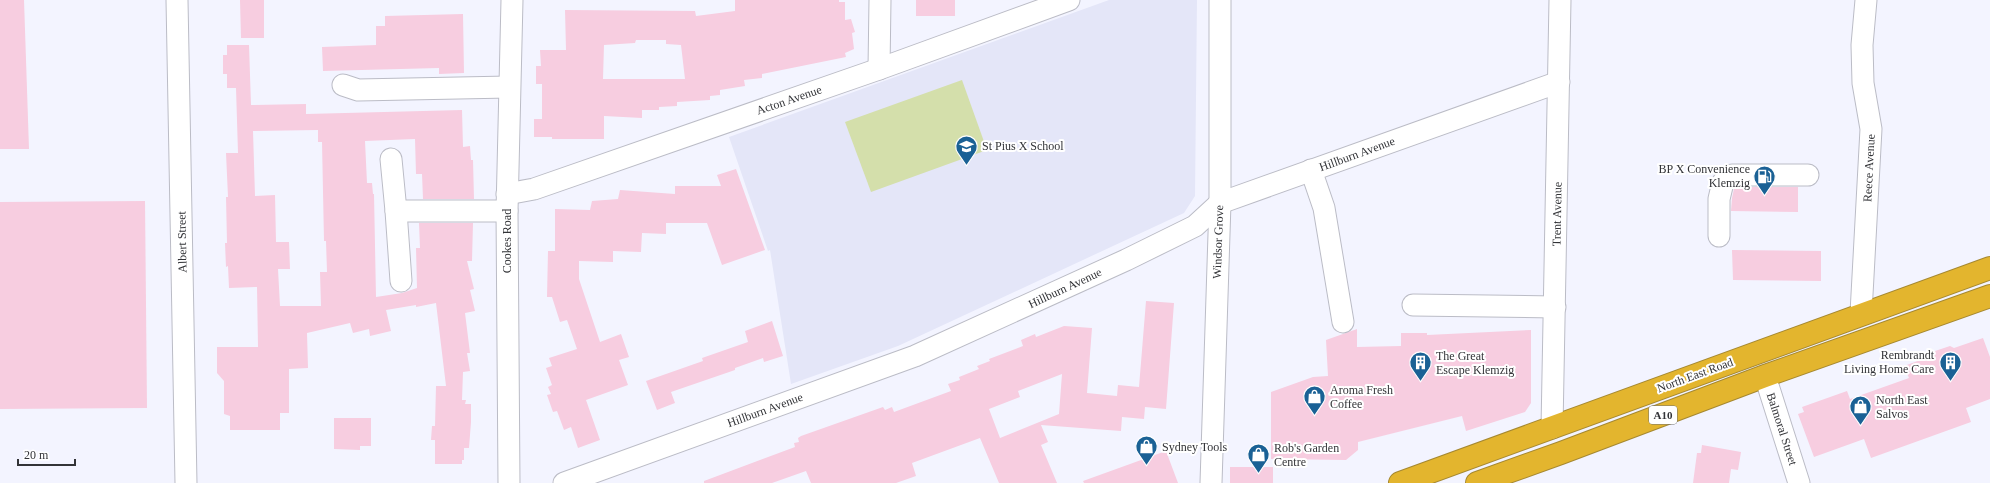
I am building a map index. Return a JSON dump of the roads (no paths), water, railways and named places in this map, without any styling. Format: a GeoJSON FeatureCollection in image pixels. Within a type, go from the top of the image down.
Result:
{"type":"FeatureCollection","features":[{"type":"Feature","properties":{"kind":"highway","name":"North East Road"},"geometry":{"type":"LineString","coordinates":[[1400,483],[1861,313],[1990,268]]}},
{"type":"Feature","properties":{"kind":"highway","name":"North East Road"},"geometry":{"type":"LineString","coordinates":[[1477,483],[1765,376],[1990,296]]}},
{"type":"Feature","properties":{"kind":"highway"},"geometry":{"type":"LineString","coordinates":[[1861,313],[1871,339]]}},
{"type":"Feature","properties":{"kind":"highway"},"geometry":{"type":"LineString","coordinates":[[1755,352],[1765,376]]}},
{"type":"Feature","properties":{"kind":"highway"},"geometry":{"type":"LineString","coordinates":[[1552,428],[1561,453]]}},
{"type":"Feature","properties":{"kind":"street","name":"Albert Street"},"geometry":{"type":"LineString","coordinates":[[177,0],[186,483]]}},
{"type":"Feature","properties":{"kind":"street","name":"Cookes Road"},"geometry":{"type":"LineString","coordinates":[[509,483],[507,203],[512,0]]}},
{"type":"Feature","properties":{"kind":"street"},"geometry":{"type":"LineString","coordinates":[[879,69],[880,0]]}},
{"type":"Feature","properties":{"kind":"street","name":"Acton Avenue"},"geometry":{"type":"LineString","coordinates":[[396,211],[507,203],[534,189],[879,69],[1069,0]]}},
{"type":"Feature","properties":{"kind":"street","name":"Windsor Grove"},"geometry":{"type":"LineString","coordinates":[[1211,483],[1220,203],[1220,0]]}},
{"type":"Feature","properties":{"kind":"street","name":"Trent Avenue"},"geometry":{"type":"LineString","coordinates":[[1552,428],[1560,0]]}},
{"type":"Feature","properties":{"kind":"street","name":"Reece Avenue"},"geometry":{"type":"LineString","coordinates":[[1861,313],[1871,129],[1863,83],[1862,45],[1866,0]]}},
{"type":"Feature","properties":{"kind":"street","name":"Hillburn Avenue"},"geometry":{"type":"LineString","coordinates":[[564,483],[915,356],[1126,260],[1195,226],[1220,203],[1559,82]]}},
{"type":"Feature","properties":{"kind":"street"},"geometry":{"type":"LineString","coordinates":[[343,85],[358,90],[510,87]]}},
{"type":"Feature","properties":{"kind":"street"},"geometry":{"type":"LineString","coordinates":[[391,159],[401,281]]}},
{"type":"Feature","properties":{"kind":"street"},"geometry":{"type":"LineString","coordinates":[[1311,170],[1324,208],[1344,322]]}},
{"type":"Feature","properties":{"kind":"street"},"geometry":{"type":"LineString","coordinates":[[1719,236],[1719,199],[1723,182],[1732,175],[1808,175]]}},
{"type":"Feature","properties":{"kind":"street"},"geometry":{"type":"LineString","coordinates":[[1413,305],[1555,307]]}},
{"type":"Feature","properties":{"kind":"street","name":"Balmoral Street"},"geometry":{"type":"LineString","coordinates":[[1765,376],[1799,483]]}},
{"type":"Feature","properties":{"kind":"place","name":"St Pius X School"},"geometry":{"type":"Point","coordinates":[967,166]}},
{"type":"Feature","properties":{"kind":"place","name":"BP X Convenience Klemzig"},"geometry":{"type":"Point","coordinates":[1765,196]}},
{"type":"Feature","properties":{"kind":"place","name":"The Great Escape Klemzig"},"geometry":{"type":"Point","coordinates":[1421,382]}},
{"type":"Feature","properties":{"kind":"place","name":"Rembrandt Living Home Care"},"geometry":{"type":"Point","coordinates":[1950,382]}},
{"type":"Feature","properties":{"kind":"place","name":"Aroma Fresh Coffee"},"geometry":{"type":"Point","coordinates":[1314,416]}},
{"type":"Feature","properties":{"kind":"place","name":"North East Salvos"},"geometry":{"type":"Point","coordinates":[1860,426]}},
{"type":"Feature","properties":{"kind":"place","name":"Sydney Tools"},"geometry":{"type":"Point","coordinates":[1147,466]}},
{"type":"Feature","properties":{"kind":"place","name":"Rob's Garden Centre"},"geometry":{"type":"Point","coordinates":[1259,474]}}]}
